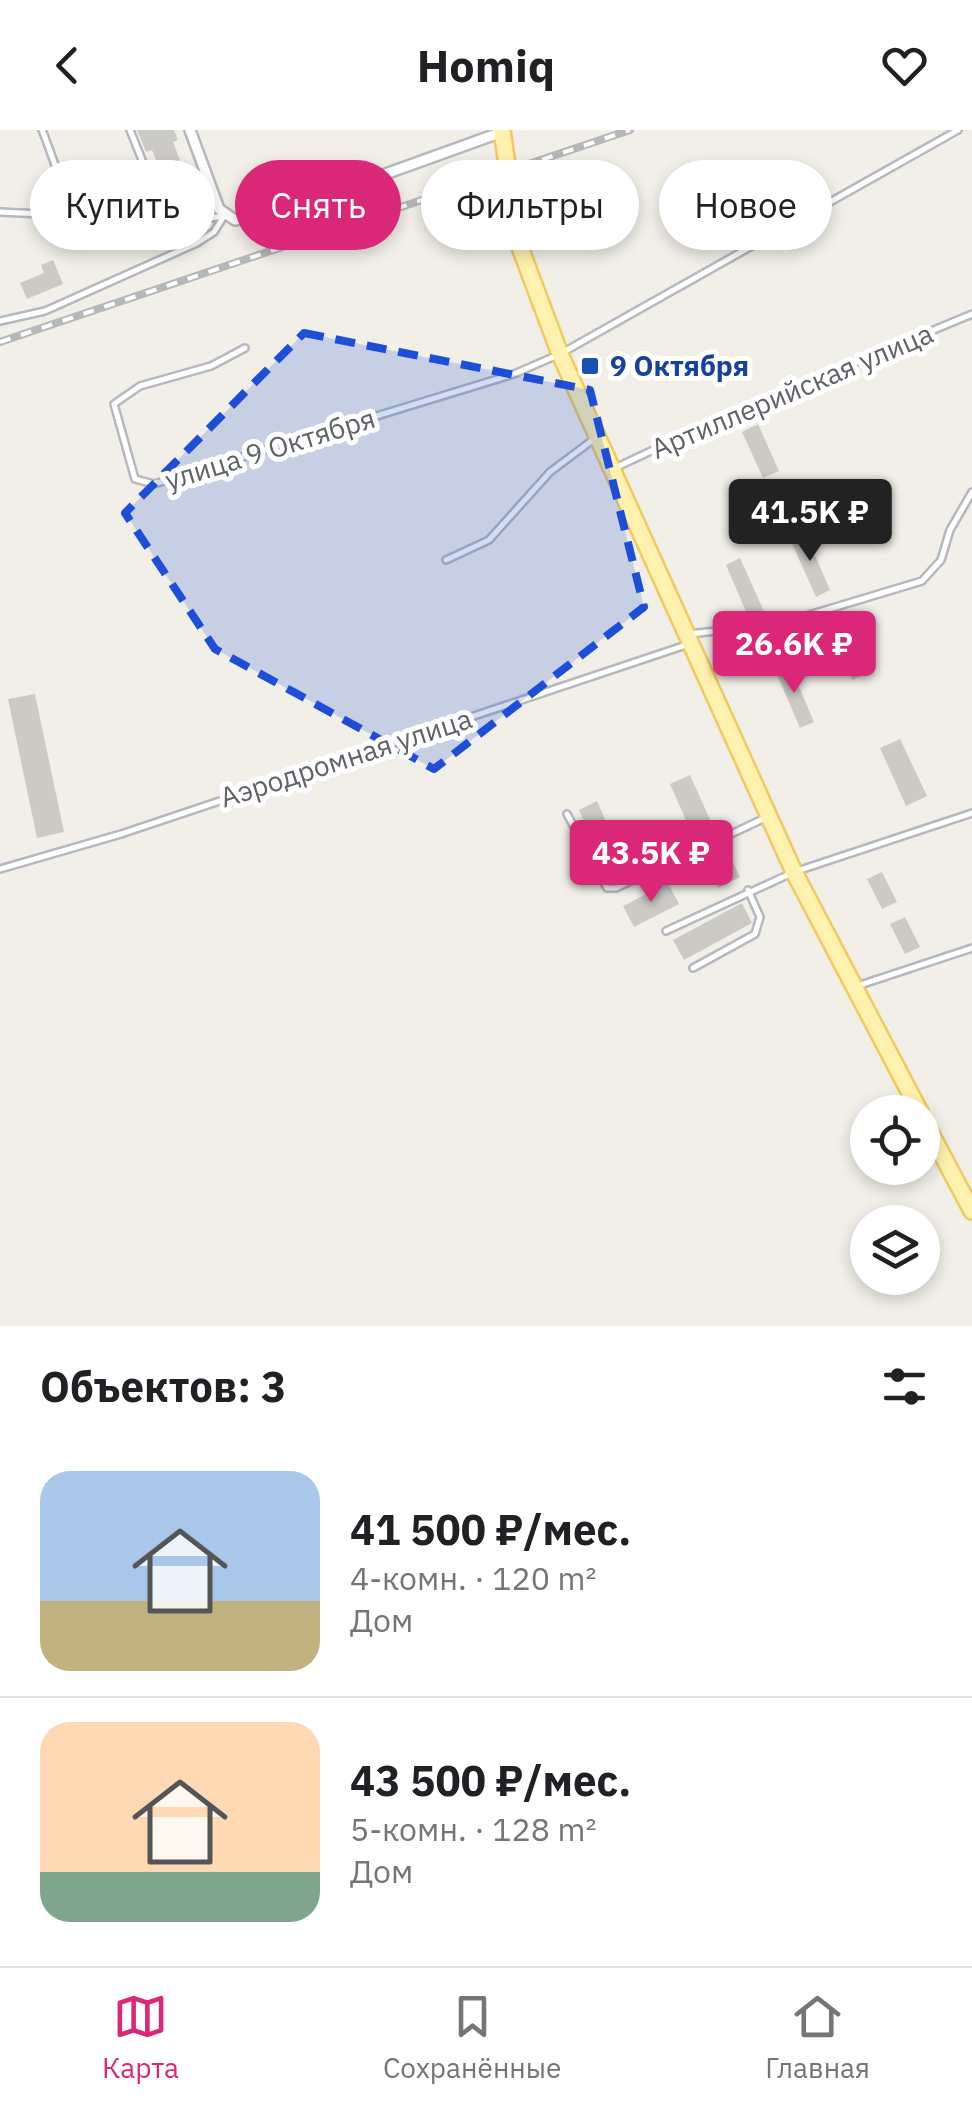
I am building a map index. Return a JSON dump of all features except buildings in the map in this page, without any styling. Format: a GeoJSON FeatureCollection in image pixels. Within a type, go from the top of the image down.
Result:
{"type":"FeatureCollection","features":[{"type":"Feature","properties":{"kind":"main road"},"geometry":{"type":"LineString","coordinates":[[505,130],[518,242],[560,354],[794,872],[911,1095]]}},
{"type":"Feature","properties":{"kind":"main road"},"geometry":{"type":"LineString","coordinates":[[940,1151],[972,1211]]}},
{"type":"Feature","properties":{"kind":"street"},"geometry":{"type":"LineString","coordinates":[[190,130],[224,216],[251,220],[277,214],[505,130]]}},
{"type":"Feature","properties":{"kind":"lane"},"geometry":{"type":"LineString","coordinates":[[42,130],[54,160]]}},
{"type":"Feature","properties":{"kind":"lane"},"geometry":{"type":"LineString","coordinates":[[130,130],[142,160]]}},
{"type":"Feature","properties":{"kind":"lane"},"geometry":{"type":"LineString","coordinates":[[560,354],[958,130]]}},
{"type":"Feature","properties":{"kind":"lane"},"geometry":{"type":"LineString","coordinates":[[0,212],[30,213]]}},
{"type":"Feature","properties":{"kind":"lane"},"geometry":{"type":"LineString","coordinates":[[215,217],[224,216]]}},
{"type":"Feature","properties":{"kind":"lane"},"geometry":{"type":"LineString","coordinates":[[0,321],[45,311],[197,244],[214,232],[224,216]]}},
{"type":"Feature","properties":{"kind":"lane","name":"Артиллерийская улица"},"geometry":{"type":"LineString","coordinates":[[612,470],[718,419],[972,314]]}},
{"type":"Feature","properties":{"kind":"lane","name":"улица 9 Октября"},"geometry":{"type":"LineString","coordinates":[[245,348],[212,366],[140,386],[114,404],[130,470],[140,484],[280,447],[514,374],[560,354]]}},
{"type":"Feature","properties":{"kind":"lane"},"geometry":{"type":"LineString","coordinates":[[446,560],[489,540],[550,472],[597,437]]}},
{"type":"Feature","properties":{"kind":"lane","name":"Аэродромная улица"},"geometry":{"type":"LineString","coordinates":[[0,870],[121,834],[688,639],[779,624],[922,582],[941,560],[950,530],[972,492]]}},
{"type":"Feature","properties":{"kind":"lane"},"geometry":{"type":"LineString","coordinates":[[567,814],[607,888],[616,888],[768,816]]}},
{"type":"Feature","properties":{"kind":"lane"},"geometry":{"type":"LineString","coordinates":[[666,931],[794,872],[972,814]]}},
{"type":"Feature","properties":{"kind":"lane"},"geometry":{"type":"LineString","coordinates":[[693,968],[755,934],[760,916],[748,890]]}},
{"type":"Feature","properties":{"kind":"lane"},"geometry":{"type":"LineString","coordinates":[[854,987],[972,948]]}},
{"type":"Feature","properties":{"kind":"highlighted area"},"geometry":{"type":"Polygon","coordinates":[[[304,333],[590,390],[644,607],[434,769],[215,649],[125,513],[304,333]]]}},
{"type":"Feature","properties":{"kind":"railway"},"geometry":{"type":"LineString","coordinates":[[0,342],[630,130]]}},
{"type":"Feature","properties":{"kind":"place","name":"9 Октября"},"geometry":{"type":"Point","coordinates":[590,366]}}]}
